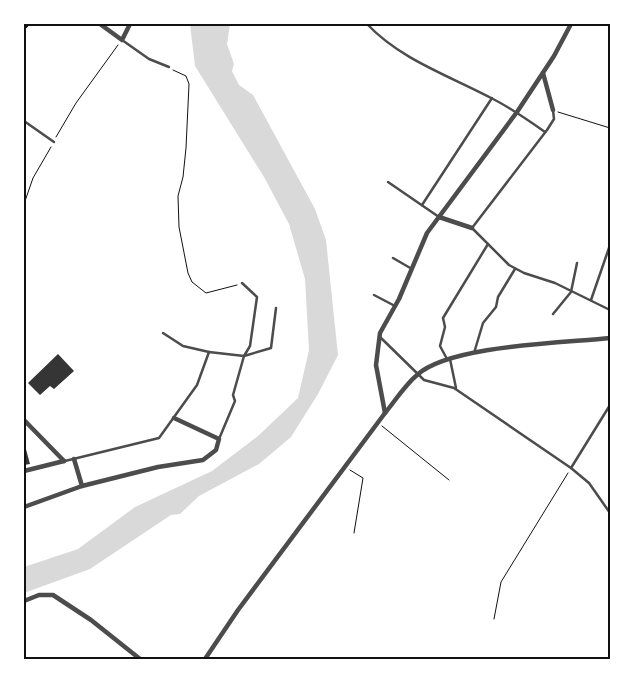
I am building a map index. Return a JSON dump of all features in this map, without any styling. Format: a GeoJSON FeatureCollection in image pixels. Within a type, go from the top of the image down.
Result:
{"type":"FeatureCollection","features":[{"type":"Feature","properties":{"kind":"street"},"geometry":{"type":"LineString","coordinates":[[100,24],[122,40],[130,24]]}},
{"type":"Feature","properties":{"kind":"street"},"geometry":{"type":"LineString","coordinates":[[385,413],[376,365],[380,337],[427,233],[516,112],[543,72],[571,24]]}},
{"type":"Feature","properties":{"kind":"street"},"geometry":{"type":"LineString","coordinates":[[543,72],[553,110]]}},
{"type":"Feature","properties":{"kind":"street"},"geometry":{"type":"LineString","coordinates":[[439,216],[472,228]]}},
{"type":"Feature","properties":{"kind":"street"},"geometry":{"type":"LineString","coordinates":[[205,659],[238,610],[346,467],[377,422],[417,375],[448,358],[474,353],[610,338]]}},
{"type":"Feature","properties":{"kind":"street"},"geometry":{"type":"LineString","coordinates":[[24,507],[82,486],[158,467],[203,460],[216,450],[220,438],[174,418]]}},
{"type":"Feature","properties":{"kind":"street"},"geometry":{"type":"LineString","coordinates":[[24,420],[64,462]]}},
{"type":"Feature","properties":{"kind":"street"},"geometry":{"type":"LineString","coordinates":[[74,459],[82,486]]}},
{"type":"Feature","properties":{"kind":"street"},"geometry":{"type":"LineString","coordinates":[[24,471],[64,462]]}},
{"type":"Feature","properties":{"kind":"street"},"geometry":{"type":"LineString","coordinates":[[24,601],[39,595],[53,595],[91,620],[140,659]]}},
{"type":"Feature","properties":{"kind":"lane"},"geometry":{"type":"LineString","coordinates":[[368,24],[390,44],[424,65],[492,98],[545,132]]}},
{"type":"Feature","properties":{"kind":"lane"},"geometry":{"type":"LineString","coordinates":[[122,40],[149,58],[169,66]]}},
{"type":"Feature","properties":{"kind":"lane"},"geometry":{"type":"LineString","coordinates":[[422,205],[492,98]]}},
{"type":"Feature","properties":{"kind":"lane"},"geometry":{"type":"LineString","coordinates":[[553,110],[554,119],[472,228],[515,269],[610,310]]}},
{"type":"Feature","properties":{"kind":"lane"},"geometry":{"type":"LineString","coordinates":[[24,121],[54,142]]}},
{"type":"Feature","properties":{"kind":"lane"},"geometry":{"type":"LineString","coordinates":[[388,182],[439,216]]}},
{"type":"Feature","properties":{"kind":"lane"},"geometry":{"type":"LineString","coordinates":[[456,390],[448,358],[440,346],[445,327],[443,318],[488,244]]}},
{"type":"Feature","properties":{"kind":"lane"},"geometry":{"type":"LineString","coordinates":[[590,301],[610,245]]}},
{"type":"Feature","properties":{"kind":"lane"},"geometry":{"type":"LineString","coordinates":[[393,258],[412,269]]}},
{"type":"Feature","properties":{"kind":"lane"},"geometry":{"type":"LineString","coordinates":[[553,314],[571,292],[577,263]]}},
{"type":"Feature","properties":{"kind":"lane"},"geometry":{"type":"LineString","coordinates":[[474,353],[483,323],[496,307],[498,297],[515,269]]}},
{"type":"Feature","properties":{"kind":"lane"},"geometry":{"type":"LineString","coordinates":[[220,438],[235,401],[233,395],[244,356],[250,346],[257,297],[242,283]]}},
{"type":"Feature","properties":{"kind":"lane"},"geometry":{"type":"LineString","coordinates":[[374,294],[395,306]]}},
{"type":"Feature","properties":{"kind":"lane"},"geometry":{"type":"LineString","coordinates":[[163,333],[183,346],[209,352],[244,356],[271,348],[276,308]]}},
{"type":"Feature","properties":{"kind":"lane"},"geometry":{"type":"LineString","coordinates":[[380,337],[424,380],[456,390],[571,468],[589,484],[610,513]]}},
{"type":"Feature","properties":{"kind":"lane"},"geometry":{"type":"LineString","coordinates":[[64,462],[159,438],[197,385],[209,352]]}},
{"type":"Feature","properties":{"kind":"lane"},"geometry":{"type":"LineString","coordinates":[[571,468],[610,405]]}},
{"type":"Feature","properties":{"kind":"path"},"geometry":{"type":"LineString","coordinates":[[24,204],[33,178],[76,104],[122,40]]}},
{"type":"Feature","properties":{"kind":"path"},"geometry":{"type":"LineString","coordinates":[[169,66],[186,76],[189,84],[186,148],[183,177],[178,196],[180,235],[188,273],[192,282],[206,293],[242,283]]}},
{"type":"Feature","properties":{"kind":"path"},"geometry":{"type":"LineString","coordinates":[[553,110],[610,128]]}},
{"type":"Feature","properties":{"kind":"path"},"geometry":{"type":"LineString","coordinates":[[377,422],[449,480]]}},
{"type":"Feature","properties":{"kind":"path"},"geometry":{"type":"LineString","coordinates":[[346,467],[363,478],[354,534]]}},
{"type":"Feature","properties":{"kind":"path"},"geometry":{"type":"LineString","coordinates":[[494,619],[501,582],[571,468]]}},
{"type":"Feature","properties":{"kind":"shaded area"},"geometry":{"type":"Polygon","coordinates":[[[190,24],[230,24],[227,44],[234,64],[232,71],[239,85],[253,95],[315,209],[326,240],[338,355],[318,394],[291,437],[259,464],[199,496],[180,514],[171,515],[90,569],[24,593],[24,567],[78,549],[135,507],[212,471],[258,436],[298,398],[309,350],[305,279],[289,224],[264,177],[195,66],[190,24]]]}},
{"type":"Feature","properties":{"kind":"building"},"geometry":{"type":"Polygon","coordinates":[[[58,354],[74,371],[54,389],[50,386],[40,395],[28,383],[58,354]]]}},
{"type":"Feature","properties":{"kind":"building"},"geometry":{"type":"Polygon","coordinates":[[[24,442],[30,464],[24,465],[24,442]]]}}]}
